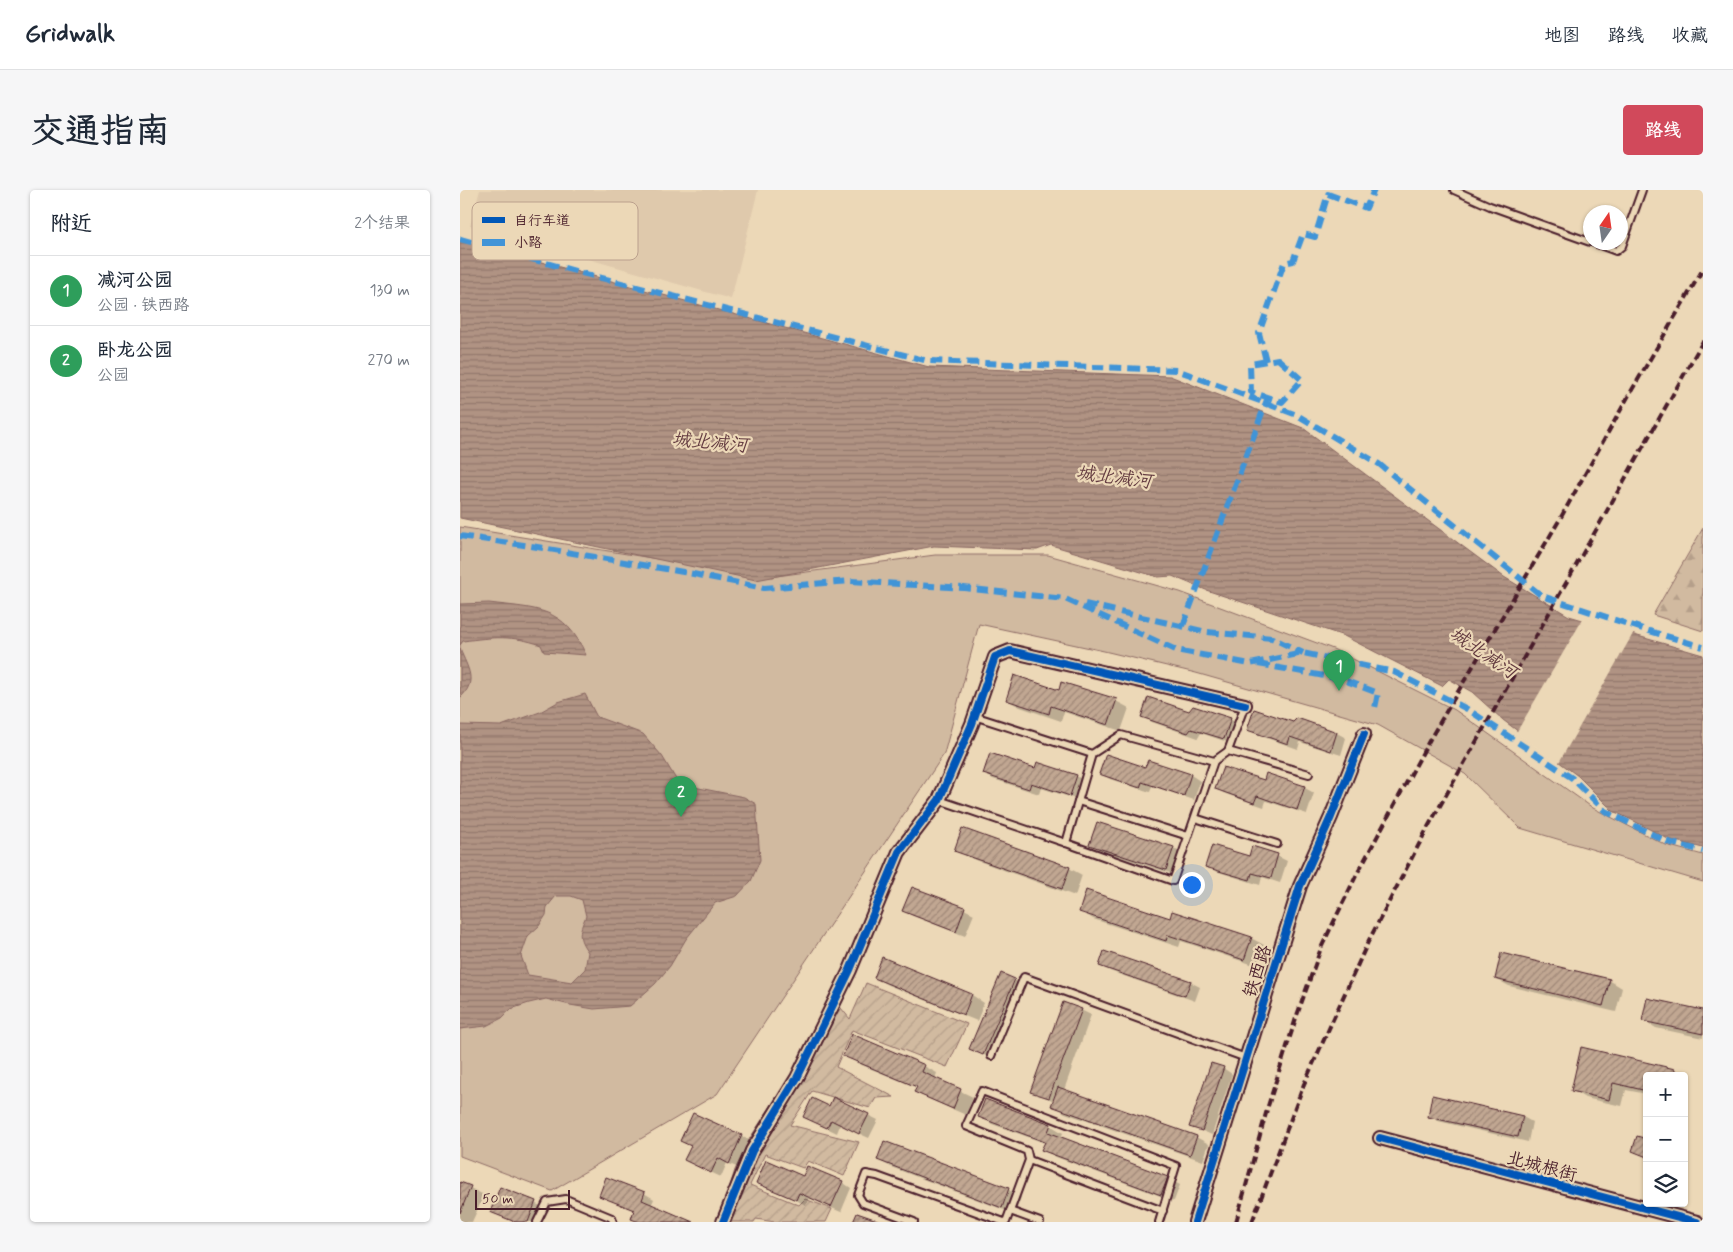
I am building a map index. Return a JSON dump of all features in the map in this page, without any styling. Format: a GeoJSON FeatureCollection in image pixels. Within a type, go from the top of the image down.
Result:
{"type":"FeatureCollection","features":[{"type":"Feature","properties":{"kind":"street"},"geometry":{"type":"LineString","coordinates":[[723,1222],[752,1151],[797,1078],[850,970],[899,852],[940,800],[974,716],[995,657],[1010,651],[1245,706]]}},
{"type":"Feature","properties":{"kind":"street","name":"铁西路"},"geometry":{"type":"LineString","coordinates":[[1195,1222],[1300,886],[1331,817],[1364,734]]}},
{"type":"Feature","properties":{"kind":"street","name":"北城根街"},"geometry":{"type":"LineString","coordinates":[[1380,1138],[1697,1222]]}},
{"type":"Feature","properties":{"kind":"lane"},"geometry":{"type":"LineString","coordinates":[[1454,190],[1490,206],[1583,239]]}},
{"type":"Feature","properties":{"kind":"lane"},"geometry":{"type":"LineString","coordinates":[[1628,229],[1642,190]]}},
{"type":"Feature","properties":{"kind":"lane"},"geometry":{"type":"LineString","coordinates":[[940,800],[1173,881],[1214,761],[1228,751],[1245,706]]}},
{"type":"Feature","properties":{"kind":"lane"},"geometry":{"type":"LineString","coordinates":[[974,716],[1092,754]]}},
{"type":"Feature","properties":{"kind":"lane"},"geometry":{"type":"LineString","coordinates":[[1066,844],[1092,754],[1121,735],[1214,761]]}},
{"type":"Feature","properties":{"kind":"lane"},"geometry":{"type":"LineString","coordinates":[[1228,751],[1309,774]]}},
{"type":"Feature","properties":{"kind":"lane"},"geometry":{"type":"LineString","coordinates":[[1078,801],[1188,836]]}},
{"type":"Feature","properties":{"kind":"lane"},"geometry":{"type":"LineString","coordinates":[[1194,818],[1277,844]]}},
{"type":"Feature","properties":{"kind":"lane"},"geometry":{"type":"LineString","coordinates":[[991,1056],[1024,977],[1246,1058]]}},
{"type":"Feature","properties":{"kind":"lane"},"geometry":{"type":"LineString","coordinates":[[914,1222],[863,1203],[858,1195],[866,1174],[877,1176],[1005,1222],[1029,1160],[1027,1151],[966,1126],[982,1091],[1176,1166],[1159,1222]]}},
{"type":"Feature","properties":{"kind":"lane"},"geometry":{"type":"LineString","coordinates":[[1029,1160],[1163,1211]]}},
{"type":"Feature","properties":{"kind":"lane"},"geometry":{"type":"LineString","coordinates":[[537,1222],[547,1202],[566,1199],[612,1218],[613,1222]]}},
{"type":"Feature","properties":{"kind":"lane"},"geometry":{"type":"LineString","coordinates":[[1010,1211],[1040,1222]]}},
{"type":"Feature","properties":{"kind":"shaded area"},"geometry":{"type":"Polygon","coordinates":[[[480,190],[758,190],[731,299],[592,260],[638,260],[638,202],[477,202],[480,190]]]}},
{"type":"Feature","properties":{"kind":"green space"},"geometry":{"type":"Polygon","coordinates":[[[460,527],[769,577],[935,555],[1048,555],[1180,592],[1333,649],[1455,710],[1593,808],[1666,845],[1703,855],[1703,882],[1520,828],[1465,774],[1378,725],[1196,673],[979,624],[944,754],[717,1094],[552,1191],[460,1156],[460,527]]]}},
{"type":"Feature","properties":{"kind":"green space"},"geometry":{"type":"Polygon","coordinates":[[[1703,528],[1703,631],[1653,615],[1703,528]]]}},
{"type":"Feature","properties":{"kind":"green space"},"geometry":{"type":"Polygon","coordinates":[[[866,983],[967,1024],[947,1067],[852,1030],[836,1067],[894,1097],[876,1098],[870,1108],[812,1091],[790,1125],[859,1142],[844,1176],[808,1161],[803,1168],[765,1154],[750,1185],[799,1205],[805,1199],[832,1209],[826,1222],[775,1222],[756,1219],[754,1222],[721,1222],[721,1215],[735,1170],[750,1138],[801,1060],[832,997],[850,1019],[866,983]]]}},
{"type":"Feature","properties":{"kind":"water","name":"城北减河"},"geometry":{"type":"Polygon","coordinates":[[[460,240],[472,243],[472,260],[534,260],[929,367],[1170,376],[1303,428],[1504,577],[1569,616],[1703,655],[1703,848],[1668,839],[1613,811],[1578,776],[1503,720],[1472,692],[1449,679],[1442,686],[1344,636],[1206,590],[1172,576],[1158,577],[1051,545],[1037,550],[934,546],[756,580],[460,518],[460,240]]]}},
{"type":"Feature","properties":{"kind":"water"},"geometry":{"type":"Polygon","coordinates":[[[489,603],[535,609],[547,613],[568,627],[586,655],[544,652],[541,645],[511,638],[463,641],[460,645],[460,604],[489,603]]]}},
{"type":"Feature","properties":{"kind":"water"},"geometry":{"type":"Polygon","coordinates":[[[460,649],[470,675],[470,680],[469,686],[460,698],[460,649]]]}},
{"type":"Feature","properties":{"kind":"water"},"geometry":{"type":"Polygon","coordinates":[[[585,694],[597,717],[643,734],[662,756],[677,781],[694,787],[744,797],[756,804],[760,860],[751,881],[737,896],[715,903],[686,939],[670,966],[655,984],[630,1006],[594,1009],[546,999],[511,1009],[502,1018],[486,1026],[460,1029],[460,725],[501,726],[540,712],[558,702],[585,694]],[[556,896],[547,907],[546,915],[539,926],[528,936],[521,956],[528,975],[572,982],[585,969],[588,952],[580,934],[586,916],[582,900],[571,896],[556,896]]]}},
{"type":"Feature","properties":{"kind":"pier"},"geometry":{"type":"Polygon","coordinates":[[[1584,617],[1634,632],[1558,764],[1516,733],[1584,617]]]}},
{"type":"Feature","properties":{"kind":"building"},"geometry":{"type":"Polygon","coordinates":[[[1014,675],[1059,690],[1061,682],[1117,699],[1108,725],[1051,706],[1049,714],[1006,700],[1014,675]]]}},
{"type":"Feature","properties":{"kind":"building"},"geometry":{"type":"Polygon","coordinates":[[[1148,697],[1189,711],[1193,706],[1231,718],[1224,739],[1191,729],[1188,733],[1141,717],[1148,697]]]}},
{"type":"Feature","properties":{"kind":"building"},"geometry":{"type":"Polygon","coordinates":[[[1254,709],[1293,722],[1297,718],[1337,732],[1331,751],[1290,737],[1288,744],[1247,730],[1254,709]]]}},
{"type":"Feature","properties":{"kind":"building"},"geometry":{"type":"Polygon","coordinates":[[[990,753],[1035,768],[1037,762],[1077,775],[1070,796],[1031,783],[1029,789],[983,774],[990,753]]]}},
{"type":"Feature","properties":{"kind":"building"},"geometry":{"type":"Polygon","coordinates":[[[1106,754],[1145,767],[1148,760],[1191,774],[1184,796],[1142,782],[1140,788],[1099,774],[1106,754]]]}},
{"type":"Feature","properties":{"kind":"building"},"geometry":{"type":"Polygon","coordinates":[[[1223,767],[1264,780],[1266,773],[1305,786],[1297,810],[1257,796],[1254,803],[1215,789],[1223,767]]]}},
{"type":"Feature","properties":{"kind":"building"},"geometry":{"type":"Polygon","coordinates":[[[1097,822],[1174,847],[1166,870],[1089,845],[1097,822]]]}},
{"type":"Feature","properties":{"kind":"building"},"geometry":{"type":"Polygon","coordinates":[[[962,828],[1070,867],[1062,889],[954,851],[962,828]]]}},
{"type":"Feature","properties":{"kind":"building"},"geometry":{"type":"Polygon","coordinates":[[[1212,845],[1249,856],[1252,846],[1278,854],[1271,878],[1252,873],[1250,880],[1205,867],[1212,845]]]}},
{"type":"Feature","properties":{"kind":"building"},"geometry":{"type":"Polygon","coordinates":[[[912,887],[965,907],[956,932],[902,911],[912,887]]]}},
{"type":"Feature","properties":{"kind":"building"},"geometry":{"type":"Polygon","coordinates":[[[1086,890],[1170,918],[1172,911],[1252,937],[1244,960],[1168,935],[1166,941],[1079,912],[1086,890]]]}},
{"type":"Feature","properties":{"kind":"building"},"geometry":{"type":"Polygon","coordinates":[[[1104,951],[1191,981],[1185,996],[1099,966],[1104,951]]]}},
{"type":"Feature","properties":{"kind":"building"},"geometry":{"type":"Polygon","coordinates":[[[1501,953],[1610,979],[1603,1006],[1495,979],[1501,953]]]}},
{"type":"Feature","properties":{"kind":"building"},"geometry":{"type":"Polygon","coordinates":[[[882,957],[972,994],[964,1015],[874,978],[882,957]]]}},
{"type":"Feature","properties":{"kind":"building"},"geometry":{"type":"Polygon","coordinates":[[[1001,973],[1015,979],[983,1055],[969,1049],[1001,973]]]}},
{"type":"Feature","properties":{"kind":"building"},"geometry":{"type":"Polygon","coordinates":[[[1647,998],[1703,1010],[1703,1034],[1642,1021],[1647,998]]]}},
{"type":"Feature","properties":{"kind":"building"},"geometry":{"type":"Polygon","coordinates":[[[1063,1002],[1082,1009],[1049,1098],[1030,1092],[1063,1002]]]}},
{"type":"Feature","properties":{"kind":"building"},"geometry":{"type":"Polygon","coordinates":[[[852,1034],[925,1065],[922,1072],[961,1089],[953,1109],[914,1092],[917,1087],[843,1056],[852,1034]]]}},
{"type":"Feature","properties":{"kind":"building"},"geometry":{"type":"Polygon","coordinates":[[[1581,1047],[1675,1069],[1675,1072],[1643,1072],[1643,1090],[1613,1083],[1609,1100],[1571,1091],[1581,1047]]]}},
{"type":"Feature","properties":{"kind":"building"},"geometry":{"type":"Polygon","coordinates":[[[1211,1063],[1224,1067],[1202,1131],[1189,1127],[1211,1063]]]}},
{"type":"Feature","properties":{"kind":"building"},"geometry":{"type":"Polygon","coordinates":[[[1058,1087],[1197,1136],[1190,1155],[1051,1106],[1058,1087]]]}},
{"type":"Feature","properties":{"kind":"building"},"geometry":{"type":"Polygon","coordinates":[[[1432,1095],[1523,1116],[1518,1137],[1428,1117],[1432,1095]]]}},
{"type":"Feature","properties":{"kind":"building"},"geometry":{"type":"Polygon","coordinates":[[[833,1097],[869,1114],[859,1134],[831,1120],[827,1128],[803,1117],[812,1098],[829,1106],[833,1097]]]}},
{"type":"Feature","properties":{"kind":"building"},"geometry":{"type":"Polygon","coordinates":[[[985,1099],[1051,1124],[1048,1132],[1168,1177],[1161,1195],[1041,1150],[1045,1142],[978,1117],[985,1099]]]}},
{"type":"Feature","properties":{"kind":"building"},"geometry":{"type":"Polygon","coordinates":[[[693,1113],[742,1135],[729,1164],[718,1158],[711,1173],[684,1160],[691,1146],[680,1141],[693,1113]]]}},
{"type":"Feature","properties":{"kind":"building"},"geometry":{"type":"Polygon","coordinates":[[[1637,1136],[1643,1138],[1643,1155],[1632,1151],[1637,1136]]]}},
{"type":"Feature","properties":{"kind":"building"},"geometry":{"type":"Polygon","coordinates":[[[884,1141],[1009,1188],[1002,1208],[877,1160],[884,1141]]]}},
{"type":"Feature","properties":{"kind":"building"},"geometry":{"type":"Polygon","coordinates":[[[766,1160],[803,1176],[807,1166],[843,1181],[831,1207],[799,1193],[796,1200],[756,1183],[766,1160]]]}},
{"type":"Feature","properties":{"kind":"building"},"geometry":{"type":"Polygon","coordinates":[[[606,1177],[645,1192],[642,1200],[693,1222],[639,1222],[631,1219],[634,1210],[599,1196],[606,1177]]]}},
{"type":"Feature","properties":{"kind":"building"},"geometry":{"type":"Polygon","coordinates":[[[460,1182],[471,1186],[460,1213],[460,1182]]]}},
{"type":"Feature","properties":{"kind":"building"},"geometry":{"type":"Polygon","coordinates":[[[500,1187],[536,1201],[528,1222],[515,1222],[490,1212],[500,1187]]]}},
{"type":"Feature","properties":{"kind":"building"},"geometry":{"type":"Polygon","coordinates":[[[857,1213],[883,1222],[853,1222],[857,1213]]]}},
{"type":"Feature","properties":{"kind":"railway"},"geometry":{"type":"LineString","coordinates":[[1236,1222],[1268,1106],[1296,1018],[1321,948],[1357,874],[1430,739],[1560,519],[1629,395],[1703,269]]}},
{"type":"Feature","properties":{"kind":"railway"},"geometry":{"type":"LineString","coordinates":[[1252,1222],[1304,1084],[1368,942],[1428,827],[1703,341]]}},
{"type":"Feature","properties":{"kind":"marked path"},"geometry":{"type":"LineString","coordinates":[[1266,361],[1259,333],[1284,263],[1293,261],[1303,234],[1315,237],[1328,194],[1366,208],[1374,190]]}},
{"type":"Feature","properties":{"kind":"marked path"},"geometry":{"type":"LineString","coordinates":[[460,239],[472,242]]}},
{"type":"Feature","properties":{"kind":"marked path"},"geometry":{"type":"LineString","coordinates":[[535,260],[928,361],[1177,370],[1297,415],[1379,464],[1542,596],[1703,647]]}},
{"type":"Feature","properties":{"kind":"marked path"},"geometry":{"type":"LineString","coordinates":[[1278,359],[1302,380],[1282,402],[1251,392],[1250,364],[1278,359]]}},
{"type":"Feature","properties":{"kind":"marked path"},"geometry":{"type":"LineString","coordinates":[[1183,626],[1268,397]]}},
{"type":"Feature","properties":{"kind":"marked path"},"geometry":{"type":"LineString","coordinates":[[460,536],[531,546],[764,588],[850,581],[964,588],[1065,599],[1176,650],[1250,664],[1303,653],[1394,672],[1467,709],[1572,778],[1605,811],[1668,842],[1703,851]]}},
{"type":"Feature","properties":{"kind":"marked path"},"geometry":{"type":"LineString","coordinates":[[1085,604],[1207,632],[1272,638],[1303,653]]}},
{"type":"Feature","properties":{"kind":"marked path"},"geometry":{"type":"LineString","coordinates":[[1258,664],[1341,679],[1378,693],[1375,708]]}},
{"type":"Feature","properties":{"kind":"cycle path"},"geometry":{"type":"LineString","coordinates":[[723,1222],[752,1151],[797,1078],[850,970],[899,852],[939,800],[972,724],[995,657],[1010,651],[1245,705]]}},
{"type":"Feature","properties":{"kind":"cycle path"},"geometry":{"type":"LineString","coordinates":[[1195,1222],[1300,886],[1331,817],[1364,734]]}},
{"type":"Feature","properties":{"kind":"cycle path"},"geometry":{"type":"LineString","coordinates":[[1380,1138],[1697,1222]]}},
{"type":"Feature","properties":{"kind":"place","name":"减河公园"},"geometry":{"type":"Point","coordinates":[1339,691]}},
{"type":"Feature","properties":{"kind":"place","name":"卧龙公园"},"geometry":{"type":"Point","coordinates":[681,817]}}]}
